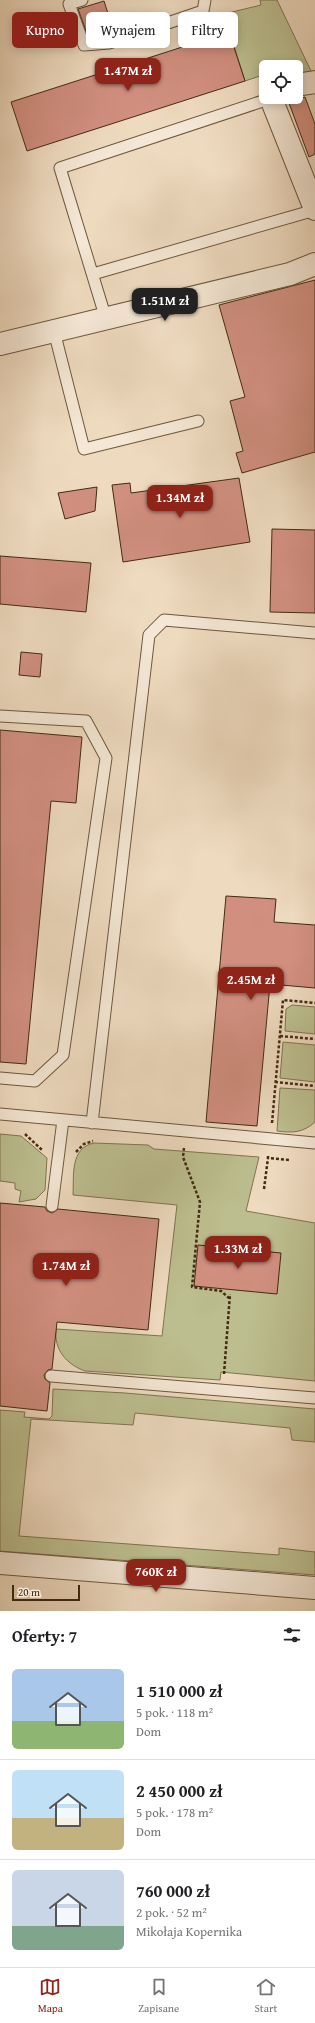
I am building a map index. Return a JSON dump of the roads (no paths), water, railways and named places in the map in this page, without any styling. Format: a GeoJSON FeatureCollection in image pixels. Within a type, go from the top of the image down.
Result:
{"type":"FeatureCollection","features":[{"type":"Feature","properties":{"kind":"street"},"geometry":{"type":"LineString","coordinates":[[303,84],[315,82]]}},
{"type":"Feature","properties":{"kind":"street"},"geometry":{"type":"LineString","coordinates":[[274,104],[315,209]]}},
{"type":"Feature","properties":{"kind":"street"},"geometry":{"type":"LineString","coordinates":[[0,344],[290,274],[315,264]]}},
{"type":"Feature","properties":{"kind":"street"},"geometry":{"type":"LineString","coordinates":[[0,1563],[315,1588]]}},
{"type":"Feature","properties":{"kind":"lane"},"geometry":{"type":"LineString","coordinates":[[82,0],[70,4],[84,45],[109,43],[203,11],[205,0]]}},
{"type":"Feature","properties":{"kind":"lane"},"geometry":{"type":"LineString","coordinates":[[106,319],[60,168],[259,102]]}},
{"type":"Feature","properties":{"kind":"lane"},"geometry":{"type":"LineString","coordinates":[[93,274],[315,209]]}},
{"type":"Feature","properties":{"kind":"lane"},"geometry":{"type":"LineString","coordinates":[[54,331],[84,449],[198,421]]}},
{"type":"Feature","properties":{"kind":"lane"},"geometry":{"type":"LineString","coordinates":[[92,1123],[149,635],[164,620],[315,633]]}},
{"type":"Feature","properties":{"kind":"lane"},"geometry":{"type":"LineString","coordinates":[[0,716],[86,721],[106,758],[63,1055],[35,1081],[0,1078]]}},
{"type":"Feature","properties":{"kind":"lane"},"geometry":{"type":"LineString","coordinates":[[0,1114],[315,1143]]}},
{"type":"Feature","properties":{"kind":"lane"},"geometry":{"type":"LineString","coordinates":[[52,1206],[63,1120]]}},
{"type":"Feature","properties":{"kind":"lane"},"geometry":{"type":"LineString","coordinates":[[51,1376],[315,1398]]}}]}
